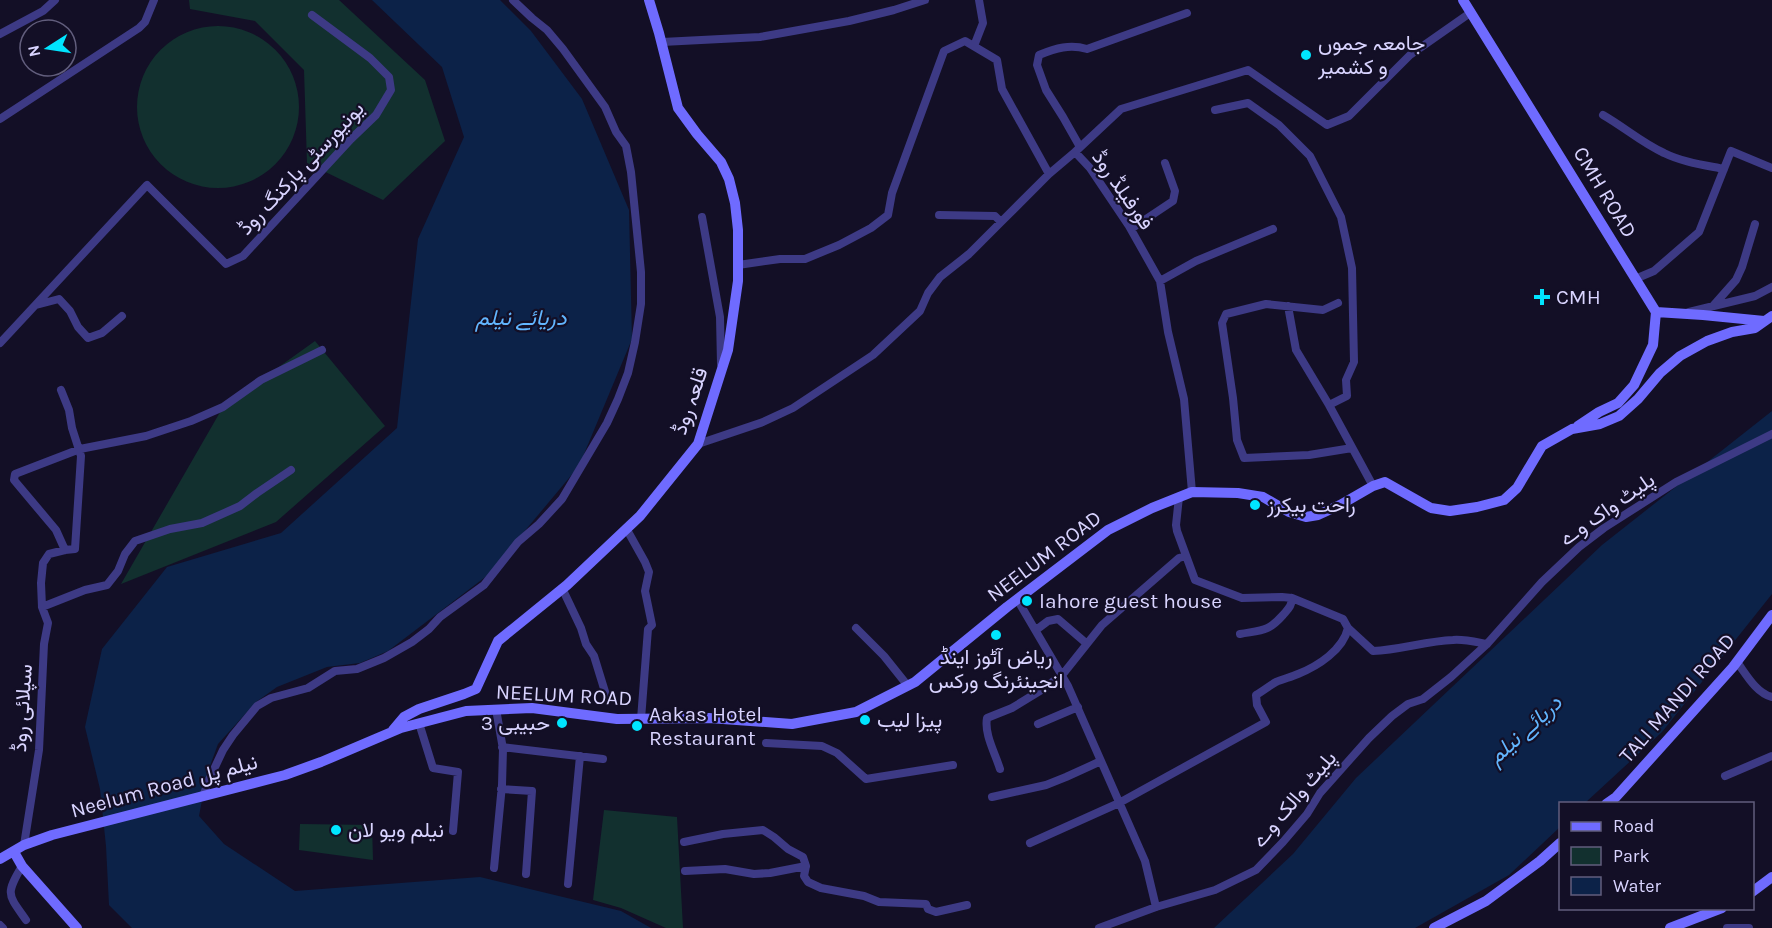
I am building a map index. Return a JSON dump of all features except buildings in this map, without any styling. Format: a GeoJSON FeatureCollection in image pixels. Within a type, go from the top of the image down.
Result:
{"type":"FeatureCollection","features":[{"type":"Feature","properties":{"kind":"street"},"geometry":{"type":"LineString","coordinates":[[0,34],[43,11],[55,0]]}},
{"type":"Feature","properties":{"kind":"street"},"geometry":{"type":"LineString","coordinates":[[0,119],[139,28],[145,22],[154,0]]}},
{"type":"Feature","properties":{"kind":"street"},"geometry":{"type":"LineString","coordinates":[[203,797],[214,767],[228,742],[257,706],[271,698],[308,688],[335,671],[357,669],[384,658],[412,642],[440,617],[484,585],[518,542],[539,524],[562,499],[607,423],[618,399],[628,373],[641,304],[641,272],[631,172],[626,146],[616,132],[605,107],[563,49],[547,30],[513,0]]}},
{"type":"Feature","properties":{"kind":"street","name":"قلعہ روڈ"},"geometry":{"type":"LineString","coordinates":[[390,732],[404,717],[419,709],[476,689],[498,641],[562,588],[640,516],[698,444],[728,350],[738,281],[738,230],[729,179],[721,162],[678,108],[649,0]]}},
{"type":"Feature","properties":{"kind":"street"},"geometry":{"type":"LineString","coordinates":[[662,42],[760,37],[849,21],[925,0]]}},
{"type":"Feature","properties":{"kind":"street"},"geometry":{"type":"LineString","coordinates":[[974,46],[983,23],[979,0]]}},
{"type":"Feature","properties":{"kind":"street"},"geometry":{"type":"LineString","coordinates":[[1187,13],[1087,49],[1075,46],[1057,48],[1039,55],[1037,65],[1046,90],[1064,117],[1078,149],[1121,109],[1248,70],[1327,125],[1349,116],[1410,55],[1466,4]]}},
{"type":"Feature","properties":{"kind":"street","name":"CMH ROAD"},"geometry":{"type":"LineString","coordinates":[[1466,4],[1656,312]]}},
{"type":"Feature","properties":{"kind":"street","name":"یونیورسٹی پارکنگ روڈ"},"geometry":{"type":"LineString","coordinates":[[36,305],[147,185],[226,264],[243,256],[251,248],[376,115],[391,90],[389,77],[370,58],[312,15]]}},
{"type":"Feature","properties":{"kind":"street"},"geometry":{"type":"LineString","coordinates":[[738,265],[805,258],[838,245],[871,228],[888,216],[892,193],[944,51],[965,41],[997,60],[1002,89],[1049,174]]}},
{"type":"Feature","properties":{"kind":"street"},"geometry":{"type":"LineString","coordinates":[[1215,110],[1248,103],[1279,124],[1310,156],[1341,217],[1352,268],[1354,362],[1346,380],[1347,396],[1329,405]]}},
{"type":"Feature","properties":{"kind":"street"},"geometry":{"type":"LineString","coordinates":[[1603,115],[1666,154],[1724,169]]}},
{"type":"Feature","properties":{"kind":"street","name":"فورفیلڈ روڈ"},"geometry":{"type":"LineString","coordinates":[[698,444],[763,422],[793,408],[873,355],[920,311],[928,292],[940,277],[969,254],[1049,174],[1078,149],[1131,229],[1160,281],[1168,332],[1184,399],[1192,492]]}},
{"type":"Feature","properties":{"kind":"street"},"geometry":{"type":"LineString","coordinates":[[1635,279],[1654,271],[1699,232],[1731,151],[1772,168]]}},
{"type":"Feature","properties":{"kind":"street"},"geometry":{"type":"LineString","coordinates":[[1131,229],[1173,201],[1175,191],[1165,163]]}},
{"type":"Feature","properties":{"kind":"street"},"geometry":{"type":"LineString","coordinates":[[939,215],[996,216],[1001,222]]}},
{"type":"Feature","properties":{"kind":"street"},"geometry":{"type":"LineString","coordinates":[[702,217],[720,317],[721,372]]}},
{"type":"Feature","properties":{"kind":"street"},"geometry":{"type":"LineString","coordinates":[[1713,306],[1736,280],[1755,224]]}},
{"type":"Feature","properties":{"kind":"street"},"geometry":{"type":"LineString","coordinates":[[1160,281],[1196,261],[1272,229]]}},
{"type":"Feature","properties":{"kind":"street"},"geometry":{"type":"LineString","coordinates":[[1682,314],[1755,296],[1772,287]]}},
{"type":"Feature","properties":{"kind":"street"},"geometry":{"type":"LineString","coordinates":[[0,343],[36,305],[59,299],[88,338],[102,333],[122,315]]}},
{"type":"Feature","properties":{"kind":"street"},"geometry":{"type":"LineString","coordinates":[[1338,303],[1323,310],[1266,304],[1226,314],[1222,324],[1237,440],[1244,458],[1309,455],[1352,448]]}},
{"type":"Feature","properties":{"kind":"street"},"geometry":{"type":"LineString","coordinates":[[1288,306],[1296,350],[1329,405],[1372,486],[1385,482],[1431,508],[1450,511],[1504,500],[1517,488],[1542,446],[1618,403],[1634,385],[1653,345],[1656,312],[1768,319]]}},
{"type":"Feature","properties":{"kind":"street"},"geometry":{"type":"LineString","coordinates":[[1572,429],[1600,424],[1619,416],[1638,399],[1660,373],[1680,356],[1707,341],[1732,332],[1755,328],[1768,319]]}},
{"type":"Feature","properties":{"kind":"street"},"geometry":{"type":"LineString","coordinates":[[61,390],[80,449],[81,456],[75,549],[65,550],[56,530],[14,480],[15,474],[80,449],[146,436],[191,421],[223,407],[261,380],[322,350]]}},
{"type":"Feature","properties":{"kind":"street","name":"پلیٹ واک وے"},"geometry":{"type":"LineString","coordinates":[[1487,644],[1542,582],[1579,547],[1604,528],[1676,482],[1772,434]]}},
{"type":"Feature","properties":{"kind":"street"},"geometry":{"type":"LineString","coordinates":[[42,607],[85,590],[106,585],[118,571],[125,554],[135,541],[170,529],[202,523],[240,506],[291,470]]}},
{"type":"Feature","properties":{"kind":"street","name":"NEELUM ROAD"},"geometry":{"type":"LineString","coordinates":[[285,775],[390,732],[466,711],[532,708],[617,719],[709,718],[792,724],[856,712],[915,682],[1017,599],[1108,530],[1179,497],[1192,492],[1239,493],[1263,497],[1288,512],[1306,517],[1318,515],[1340,505],[1372,486]]}},
{"type":"Feature","properties":{"kind":"street"},"geometry":{"type":"LineString","coordinates":[[1179,497],[1176,525],[1192,576],[1198,582],[1242,598],[1292,598],[1343,619],[1348,628],[1373,651],[1455,640],[1487,644]]}},
{"type":"Feature","properties":{"kind":"street"},"geometry":{"type":"LineString","coordinates":[[626,528],[649,572],[645,591],[652,625],[648,629],[641,719]]}},
{"type":"Feature","properties":{"kind":"street","name":"سپلائی روڈ"},"geometry":{"type":"LineString","coordinates":[[24,845],[39,750],[44,644],[48,623],[42,607],[43,563],[49,554],[65,550]]}},
{"type":"Feature","properties":{"kind":"street"},"geometry":{"type":"LineString","coordinates":[[999,769],[988,733],[987,718],[1023,702],[1062,674],[1102,625],[1179,558],[1186,556]]}},
{"type":"Feature","properties":{"kind":"street"},"geometry":{"type":"LineString","coordinates":[[562,588],[586,644],[594,656],[606,695]]}},
{"type":"Feature","properties":{"kind":"street"},"geometry":{"type":"LineString","coordinates":[[1240,634],[1273,626],[1289,609],[1292,598]]}},
{"type":"Feature","properties":{"kind":"street"},"geometry":{"type":"LineString","coordinates":[[1017,599],[1062,674],[1078,707],[1145,861],[1156,907]]}},
{"type":"Feature","properties":{"kind":"street","name":"TALI MANDI ROAD"},"geometry":{"type":"LineString","coordinates":[[1609,802],[1638,773],[1737,662],[1772,615]]}},
{"type":"Feature","properties":{"kind":"street"},"geometry":{"type":"LineString","coordinates":[[1036,630],[1048,621],[1058,618],[1086,643]]}},
{"type":"Feature","properties":{"kind":"street"},"geometry":{"type":"LineString","coordinates":[[856,628],[884,656],[908,686]]}},
{"type":"Feature","properties":{"kind":"street"},"geometry":{"type":"LineString","coordinates":[[1030,843],[1119,803],[1266,722],[1257,705],[1256,695],[1276,682],[1300,674],[1330,656],[1346,637],[1348,628]]}},
{"type":"Feature","properties":{"kind":"street","name":"پلیٹ والک وے"},"geometry":{"type":"LineString","coordinates":[[1099,928],[1156,907],[1215,890],[1256,870],[1308,814],[1320,793],[1369,738],[1408,704],[1423,699],[1451,677],[1487,644]]}},
{"type":"Feature","properties":{"kind":"street"},"geometry":{"type":"LineString","coordinates":[[1737,662],[1756,687],[1772,697]]}},
{"type":"Feature","properties":{"kind":"street"},"geometry":{"type":"LineString","coordinates":[[1038,724],[1078,707]]}},
{"type":"Feature","properties":{"kind":"street"},"geometry":{"type":"LineString","coordinates":[[494,868],[502,747],[496,710]]}},
{"type":"Feature","properties":{"kind":"street"},"geometry":{"type":"LineString","coordinates":[[419,723],[433,768],[458,772],[453,831]]}},
{"type":"Feature","properties":{"kind":"street"},"geometry":{"type":"LineString","coordinates":[[766,743],[822,746],[837,753],[866,779],[953,765]]}},
{"type":"Feature","properties":{"kind":"street"},"geometry":{"type":"LineString","coordinates":[[502,747],[603,759]]}},
{"type":"Feature","properties":{"kind":"street"},"geometry":{"type":"LineString","coordinates":[[568,884],[580,756]]}},
{"type":"Feature","properties":{"kind":"street"},"geometry":{"type":"LineString","coordinates":[[1725,776],[1772,756]]}},
{"type":"Feature","properties":{"kind":"street"},"geometry":{"type":"LineString","coordinates":[[992,797],[1046,785],[1101,761]]}},
{"type":"Feature","properties":{"kind":"street","name":"Neelum Road نیلم پل"},"geometry":{"type":"LineString","coordinates":[[24,845],[52,835],[285,775]]}},
{"type":"Feature","properties":{"kind":"street"},"geometry":{"type":"LineString","coordinates":[[501,789],[532,791],[526,874]]}},
{"type":"Feature","properties":{"kind":"street"},"geometry":{"type":"LineString","coordinates":[[684,842],[723,834],[763,830],[803,857],[806,866],[804,876],[808,882],[821,888],[864,896],[879,902],[926,904],[927,909],[936,912],[968,905]]}},
{"type":"Feature","properties":{"kind":"street"},"geometry":{"type":"LineString","coordinates":[[1434,928],[1486,900],[1540,861],[1559,844]]}},
{"type":"Feature","properties":{"kind":"street"},"geometry":{"type":"LineString","coordinates":[[4,856],[24,845]]}},
{"type":"Feature","properties":{"kind":"street"},"geometry":{"type":"LineString","coordinates":[[4,856],[22,866],[77,928]]}},
{"type":"Feature","properties":{"kind":"street"},"geometry":{"type":"LineString","coordinates":[[22,866],[9,892],[26,920]]}},
{"type":"Feature","properties":{"kind":"street"},"geometry":{"type":"LineString","coordinates":[[685,871],[724,869],[754,874],[806,866]]}},
{"type":"Feature","properties":{"kind":"street"},"geometry":{"type":"LineString","coordinates":[[1754,890],[1772,877]]}},
{"type":"Feature","properties":{"kind":"street"},"geometry":{"type":"LineString","coordinates":[[1670,928],[1719,910]]}},
{"type":"Feature","properties":{"kind":"street"},"geometry":{"type":"LineString","coordinates":[[1727,928],[1749,928]]}},
{"type":"Feature","properties":{"kind":"green space"},"geometry":{"type":"Polygon","coordinates":[[[189,0],[339,0],[425,80],[445,141],[383,200],[307,163],[304,70],[255,21],[190,9],[189,0]]]}},
{"type":"Feature","properties":{"kind":"green space"},"geometry":{"type":"Polygon","coordinates":[[[218,26],[249,33],[263,40],[275,50],[285,62],[292,76],[299,107],[292,138],[285,152],[275,164],[263,174],[249,181],[218,188],[187,181],[173,174],[161,164],[151,152],[144,138],[137,107],[144,76],[151,62],[161,50],[173,40],[187,33],[218,26]]]}},
{"type":"Feature","properties":{"kind":"green space"},"geometry":{"type":"Polygon","coordinates":[[[315,341],[385,426],[276,522],[121,584],[223,407],[315,341]]]}},
{"type":"Feature","properties":{"kind":"green space"},"geometry":{"type":"Polygon","coordinates":[[[604,810],[677,817],[683,928],[666,928],[621,908],[593,900],[604,810]]]}},
{"type":"Feature","properties":{"kind":"green space"},"geometry":{"type":"Polygon","coordinates":[[[300,824],[372,825],[373,860],[299,850],[300,824]]]}},
{"type":"Feature","properties":{"kind":"water","name":"دریائے نیلم"},"geometry":{"type":"Polygon","coordinates":[[[372,0],[500,0],[531,31],[582,99],[629,210],[632,339],[579,466],[488,575],[388,651],[360,663],[327,667],[277,687],[256,702],[218,744],[207,774],[199,816],[224,844],[295,891],[480,877],[621,911],[651,928],[132,928],[109,905],[100,789],[85,727],[102,649],[167,567],[281,533],[397,428],[418,239],[464,137],[442,67],[372,0]]]}},
{"type":"Feature","properties":{"kind":"water","name":"دریائے نیلم"},"geometry":{"type":"Polygon","coordinates":[[[1772,411],[1772,594],[1662,732],[1586,802],[1559,802],[1559,828],[1509,875],[1415,928],[1214,928],[1293,854],[1356,778],[1602,545],[1772,411]]]}},
{"type":"Feature","properties":{"kind":"place","name":"جامعہ جموں و کشمیر"},"geometry":{"type":"Point","coordinates":[1306,55]}},
{"type":"Feature","properties":{"kind":"place","name":"CMH"},"geometry":{"type":"Point","coordinates":[1542,297]}},
{"type":"Feature","properties":{"kind":"place","name":"راحت بیکرز"},"geometry":{"type":"Point","coordinates":[1255,505]}},
{"type":"Feature","properties":{"kind":"place","name":"lahore guest house"},"geometry":{"type":"Point","coordinates":[1027,601]}},
{"type":"Feature","properties":{"kind":"place","name":"ریاض آٹوز اینڈ انجینئرنگ ورکس"},"geometry":{"type":"Point","coordinates":[996,635]}},
{"type":"Feature","properties":{"kind":"place","name":"پیزا لیب"},"geometry":{"type":"Point","coordinates":[865,720]}},
{"type":"Feature","properties":{"kind":"place","name":"حبیبی 3"},"geometry":{"type":"Point","coordinates":[562,723]}},
{"type":"Feature","properties":{"kind":"place","name":"Aakas Hotel Restaurant"},"geometry":{"type":"Point","coordinates":[637,726]}},
{"type":"Feature","properties":{"kind":"place","name":"نیلم ویو لان"},"geometry":{"type":"Point","coordinates":[336,830]}}]}
